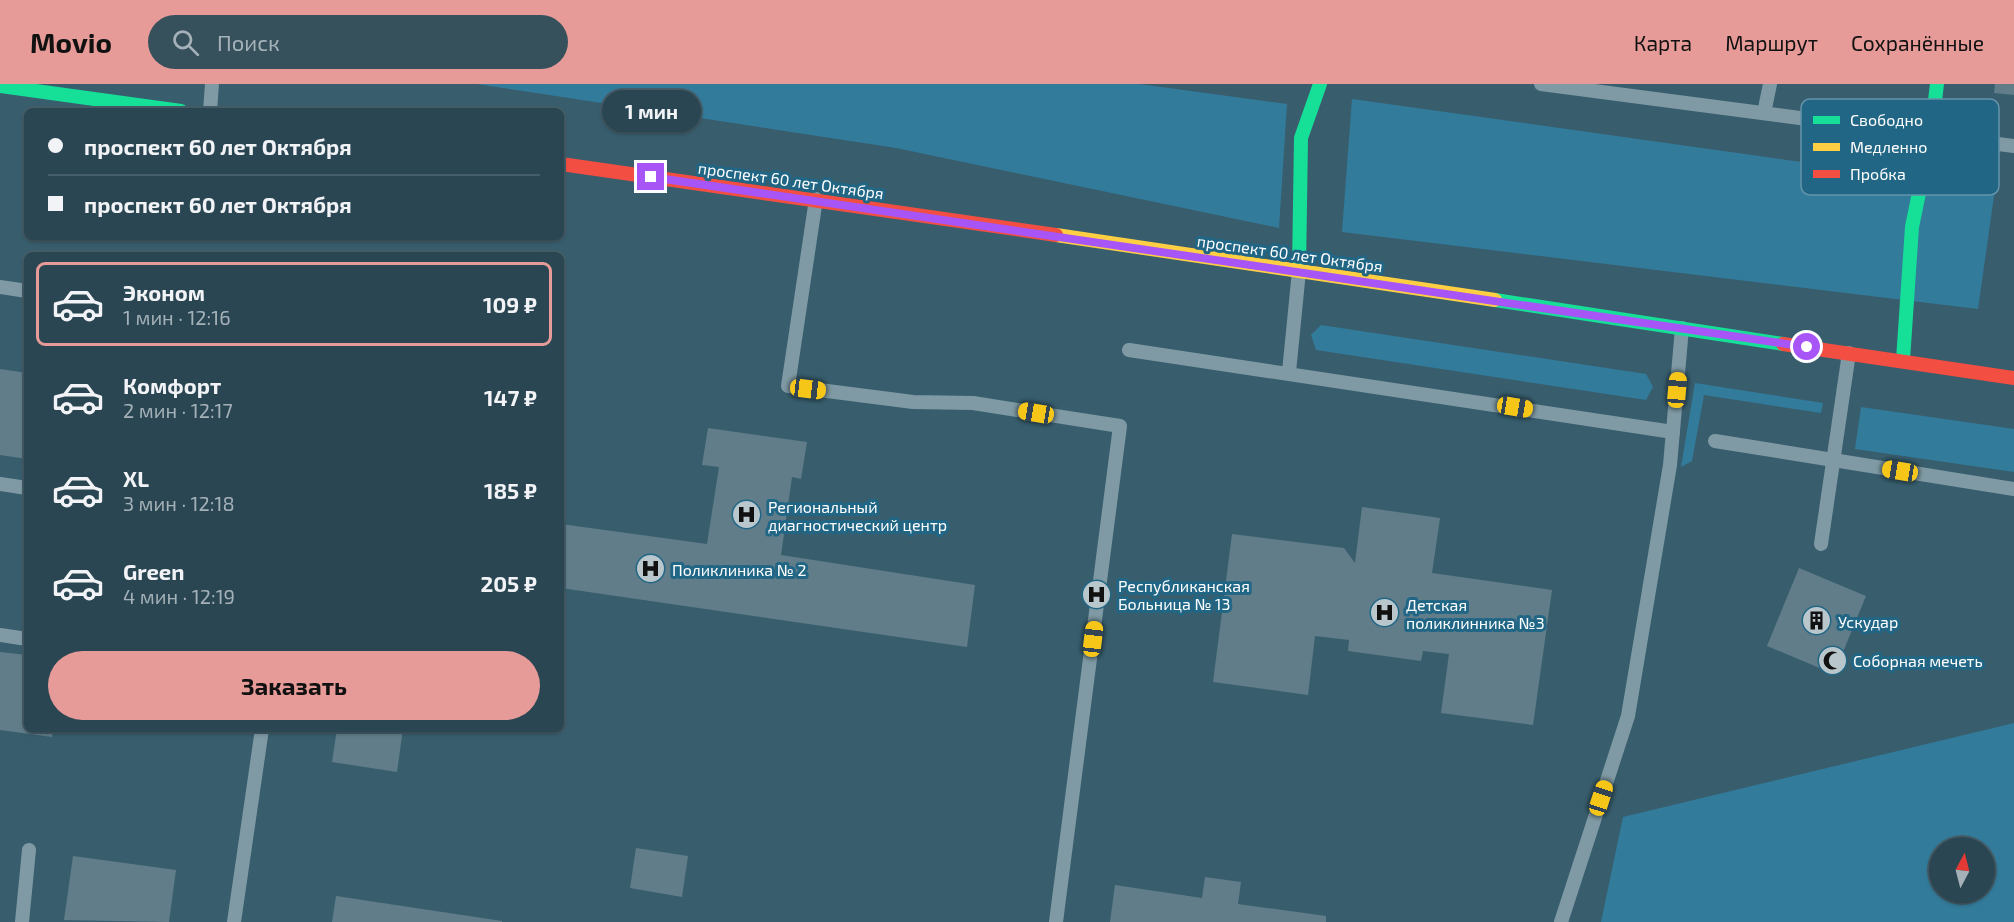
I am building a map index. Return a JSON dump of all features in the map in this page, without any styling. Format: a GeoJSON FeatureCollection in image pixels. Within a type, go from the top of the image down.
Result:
{"type":"FeatureCollection","features":[{"type":"Feature","properties":{"kind":"main road"},"geometry":{"type":"LineString","coordinates":[[1299,271],[1301,138],[1320,84]]}},
{"type":"Feature","properties":{"kind":"main road"},"geometry":{"type":"LineString","coordinates":[[1935,99],[1937,84]]}},
{"type":"Feature","properties":{"kind":"main road"},"geometry":{"type":"LineString","coordinates":[[0,86],[159,108]]}},
{"type":"Feature","properties":{"kind":"main road","name":"проспект 60 лет Октября"},"geometry":{"type":"LineString","coordinates":[[564,164],[816,199],[2014,378]]}},
{"type":"Feature","properties":{"kind":"main road"},"geometry":{"type":"LineString","coordinates":[[1903,360],[1912,226],[1918,195]]}},
{"type":"Feature","properties":{"kind":"lane"},"geometry":{"type":"LineString","coordinates":[[210,108],[212,84]]}},
{"type":"Feature","properties":{"kind":"lane"},"geometry":{"type":"LineString","coordinates":[[1541,84],[1636,90],[1801,118]]}},
{"type":"Feature","properties":{"kind":"lane"},"geometry":{"type":"LineString","coordinates":[[1764,113],[1770,84]]}},
{"type":"Feature","properties":{"kind":"lane"},"geometry":{"type":"LineString","coordinates":[[1999,144],[2014,146]]}},
{"type":"Feature","properties":{"kind":"lane"},"geometry":{"type":"LineString","coordinates":[[816,199],[788,386],[913,402],[973,403],[1120,426],[1056,922]]}},
{"type":"Feature","properties":{"kind":"lane"},"geometry":{"type":"LineString","coordinates":[[1289,372],[1299,271]]}},
{"type":"Feature","properties":{"kind":"lane"},"geometry":{"type":"LineString","coordinates":[[0,287],[24,291]]}},
{"type":"Feature","properties":{"kind":"lane"},"geometry":{"type":"LineString","coordinates":[[1561,922],[1628,716],[1674,432],[1682,328]]}},
{"type":"Feature","properties":{"kind":"lane"},"geometry":{"type":"LineString","coordinates":[[1129,350],[1289,372],[1674,432]]}},
{"type":"Feature","properties":{"kind":"lane"},"geometry":{"type":"LineString","coordinates":[[1821,544],[1849,353]]}},
{"type":"Feature","properties":{"kind":"lane"},"geometry":{"type":"LineString","coordinates":[[1715,441],[2014,489]]}},
{"type":"Feature","properties":{"kind":"lane"},"geometry":{"type":"LineString","coordinates":[[0,484],[24,488]]}},
{"type":"Feature","properties":{"kind":"lane"},"geometry":{"type":"LineString","coordinates":[[0,635],[24,639]]}},
{"type":"Feature","properties":{"kind":"lane"},"geometry":{"type":"LineString","coordinates":[[234,922],[262,732]]}},
{"type":"Feature","properties":{"kind":"lane"},"geometry":{"type":"LineString","coordinates":[[22,922],[29,850]]}},
{"type":"Feature","properties":{"kind":"shaded area"},"geometry":{"type":"Polygon","coordinates":[[[477,84],[1139,84],[1287,104],[1279,228],[896,148],[477,84]]]}},
{"type":"Feature","properties":{"kind":"shaded area"},"geometry":{"type":"Polygon","coordinates":[[[1352,99],[1801,162],[1801,195],[1994,195],[1978,309],[1342,232],[1352,99]]]}},
{"type":"Feature","properties":{"kind":"shaded area"},"geometry":{"type":"Polygon","coordinates":[[[1321,325],[1646,374],[1653,387],[1646,400],[1316,350],[1311,335],[1321,325]]]}},
{"type":"Feature","properties":{"kind":"shaded area"},"geometry":{"type":"Polygon","coordinates":[[[1695,383],[1823,403],[1821,413],[1704,395],[1692,461],[1681,467],[1695,383]]]}},
{"type":"Feature","properties":{"kind":"shaded area"},"geometry":{"type":"Polygon","coordinates":[[[1861,407],[2014,429],[2014,472],[1855,449],[1861,407]]]}},
{"type":"Feature","properties":{"kind":"shaded area"},"geometry":{"type":"Polygon","coordinates":[[[2014,723],[2014,922],[1601,922],[1623,817],[2014,723]]]}},
{"type":"Feature","properties":{"kind":"building"},"geometry":{"type":"Polygon","coordinates":[[[1995,84],[2014,84],[2014,95],[1994,93],[1995,84]]]}},
{"type":"Feature","properties":{"kind":"building"},"geometry":{"type":"Polygon","coordinates":[[[0,369],[24,373],[24,459],[0,455],[0,369]]]}},
{"type":"Feature","properties":{"kind":"building"},"geometry":{"type":"Polygon","coordinates":[[[708,428],[807,442],[801,479],[792,477],[781,555],[975,585],[967,647],[564,588],[564,524],[707,544],[719,467],[702,465],[708,428]]]}},
{"type":"Feature","properties":{"kind":"building","name":"Детская поликлинника №3"},"geometry":{"type":"Polygon","coordinates":[[[1362,507],[1440,518],[1432,573],[1552,590],[1533,725],[1441,713],[1449,654],[1423,651],[1421,661],[1348,651],[1349,640],[1315,636],[1308,695],[1213,682],[1232,534],[1344,548],[1355,563],[1362,507]]]}},
{"type":"Feature","properties":{"kind":"building","name":"Ускудар"},"geometry":{"type":"Polygon","coordinates":[[[1799,568],[1866,596],[1834,674],[1767,646],[1799,568]]]}},
{"type":"Feature","properties":{"kind":"building"},"geometry":{"type":"Polygon","coordinates":[[[0,652],[24,655],[24,732],[53,732],[52,737],[0,730],[0,652]]]}},
{"type":"Feature","properties":{"kind":"building"},"geometry":{"type":"Polygon","coordinates":[[[337,732],[403,732],[397,772],[332,762],[337,732]]]}},
{"type":"Feature","properties":{"kind":"building"},"geometry":{"type":"Polygon","coordinates":[[[636,848],[688,856],[682,897],[630,888],[636,848]]]}},
{"type":"Feature","properties":{"kind":"building"},"geometry":{"type":"Polygon","coordinates":[[[73,856],[176,870],[169,922],[64,920],[73,856]]]}},
{"type":"Feature","properties":{"kind":"building"},"geometry":{"type":"Polygon","coordinates":[[[1205,877],[1241,882],[1238,904],[1326,916],[1326,922],[1110,922],[1115,885],[1202,898],[1205,877]]]}},
{"type":"Feature","properties":{"kind":"building"},"geometry":{"type":"Polygon","coordinates":[[[336,896],[502,921],[502,922],[332,922],[336,896]]]}},
{"type":"Feature","properties":{"kind":"traffic: fast"},"geometry":{"type":"LineString","coordinates":[[1299,271],[1301,138],[1320,84]]}},
{"type":"Feature","properties":{"kind":"traffic: fast"},"geometry":{"type":"LineString","coordinates":[[1935,99],[1937,84]]}},
{"type":"Feature","properties":{"kind":"traffic: fast"},"geometry":{"type":"LineString","coordinates":[[0,86],[159,108]]}},
{"type":"Feature","properties":{"kind":"traffic: fast"},"geometry":{"type":"LineString","coordinates":[[1903,360],[1912,227],[1919,195]]}},
{"type":"Feature","properties":{"kind":"traffic: fast"},"geometry":{"type":"LineString","coordinates":[[1495,300],[1783,344]]}},
{"type":"Feature","properties":{"kind":"traffic: slow"},"geometry":{"type":"LineString","coordinates":[[1056,235],[1495,300]]}},
{"type":"Feature","properties":{"kind":"traffic: jam"},"geometry":{"type":"LineString","coordinates":[[564,164],[1056,235]]}},
{"type":"Feature","properties":{"kind":"traffic: jam"},"geometry":{"type":"LineString","coordinates":[[1783,344],[2014,378]]}},
{"type":"Feature","properties":{"kind":"place","name":"Региональный диагностический центр"},"geometry":{"type":"Point","coordinates":[747,515]}},
{"type":"Feature","properties":{"kind":"place","name":"Поликлиника № 2"},"geometry":{"type":"Point","coordinates":[651,569]}},
{"type":"Feature","properties":{"kind":"place","name":"Республиканская Больница № 13"},"geometry":{"type":"Point","coordinates":[1097,594]}},
{"type":"Feature","properties":{"kind":"place","name":"Детская поликлинника №3"},"geometry":{"type":"Point","coordinates":[1385,613]}},
{"type":"Feature","properties":{"kind":"place","name":"Ускудар"},"geometry":{"type":"Point","coordinates":[1817,621]}},
{"type":"Feature","properties":{"kind":"place","name":"Соборная мечеть"},"geometry":{"type":"Point","coordinates":[1832,660]}},
{"type":"Feature","properties":{"kind":"route"},"geometry":{"type":"LineString","coordinates":[[651,177],[1807,347]]}}]}
